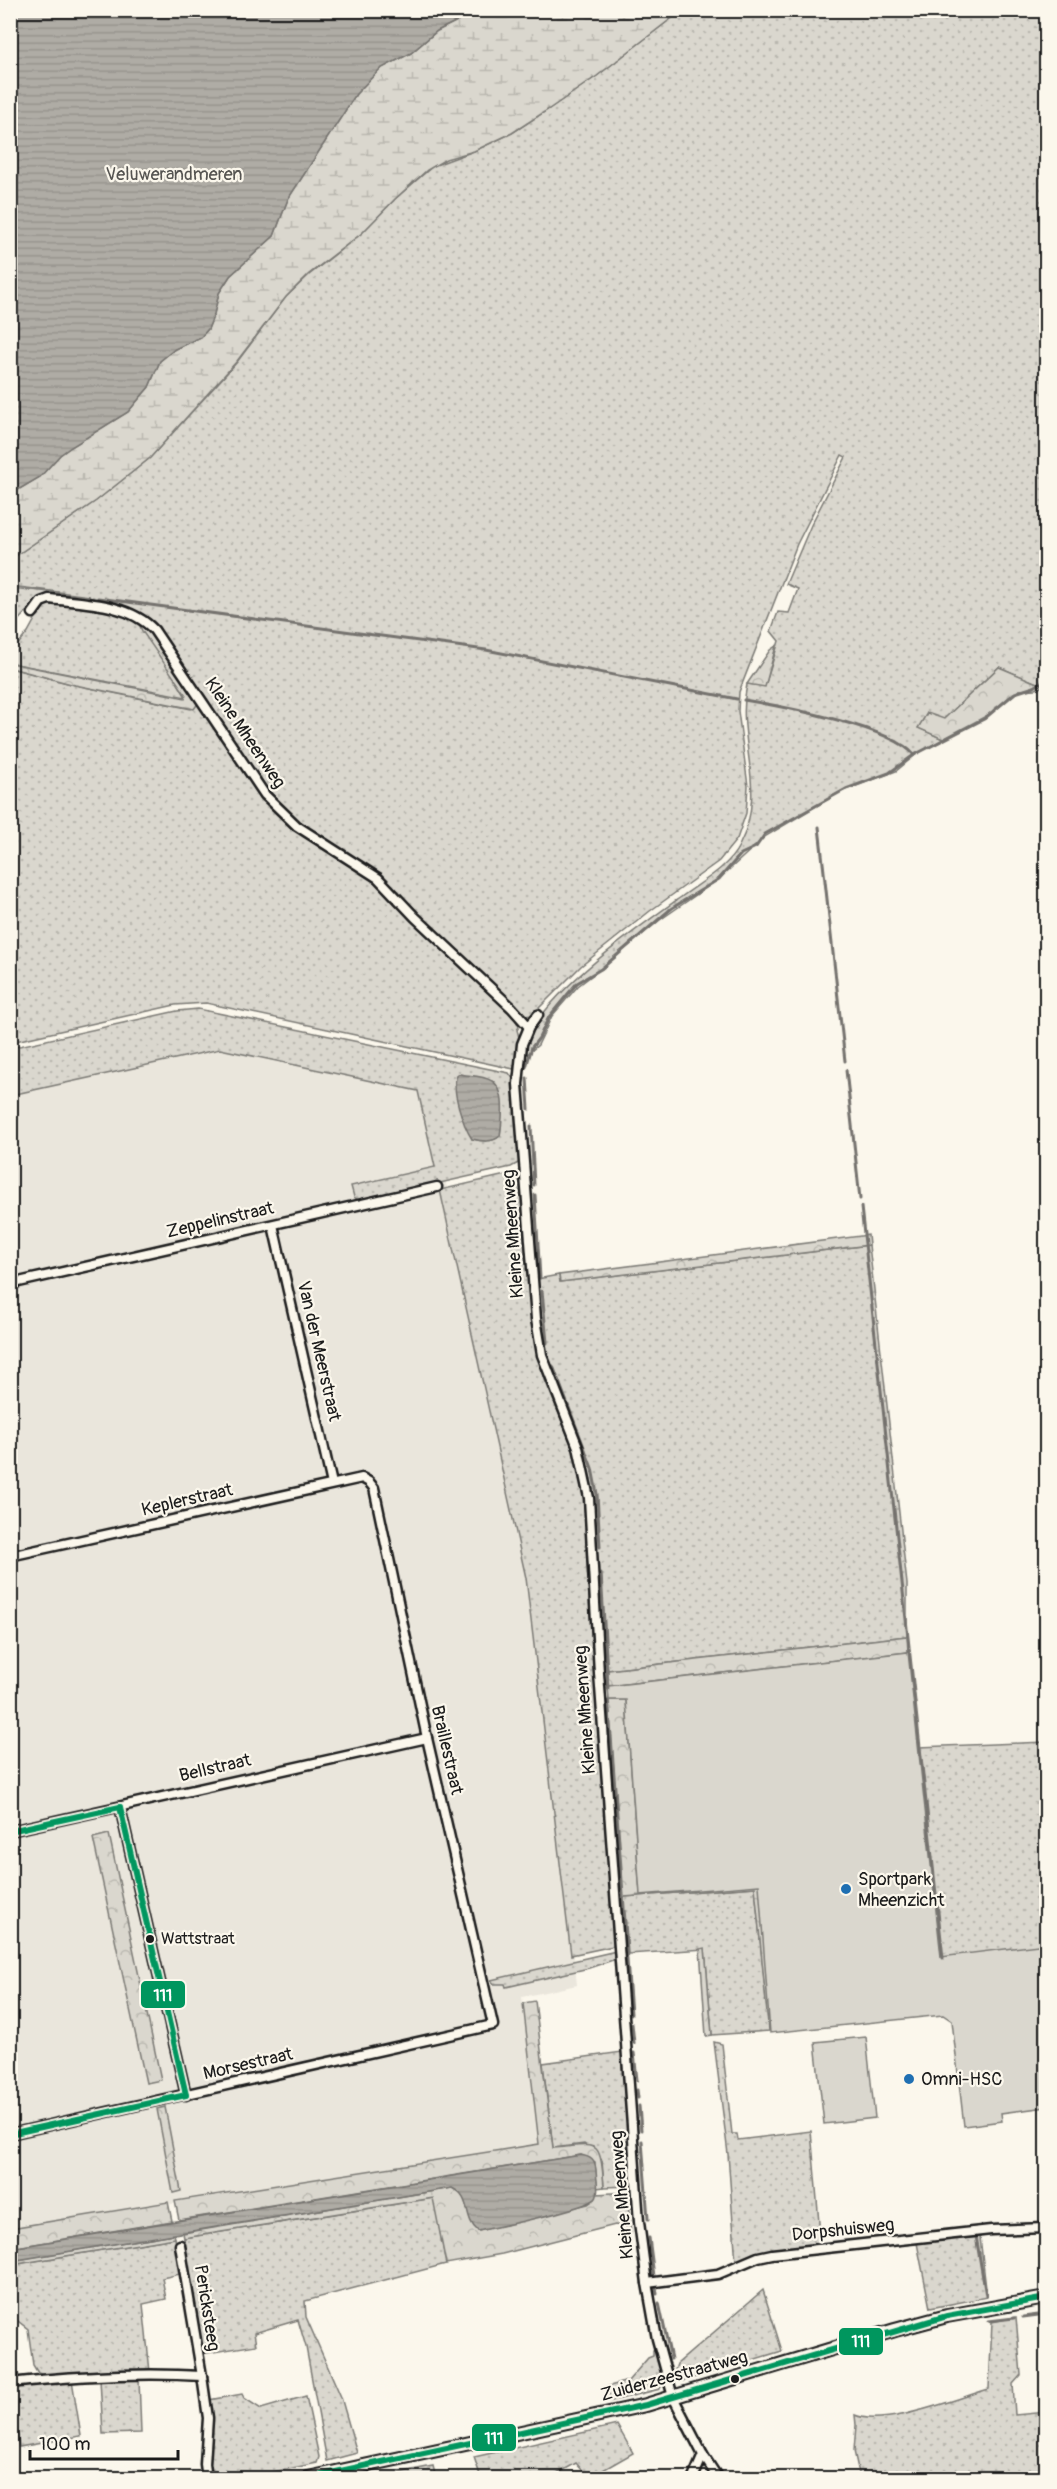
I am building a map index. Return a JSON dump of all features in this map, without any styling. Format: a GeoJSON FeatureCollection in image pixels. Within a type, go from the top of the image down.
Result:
{"type":"FeatureCollection","features":[{"type":"Feature","properties":{"kind":"main road","name":"Zuiderzeestraatweg"},"geometry":{"type":"LineString","coordinates":[[308,2478],[674,2397],[947,2316],[1047,2298]]}},
{"type":"Feature","properties":{"kind":"street","name":"Kleine Mheenweg"},"geometry":{"type":"LineString","coordinates":[[33,613],[41,602],[49,599],[117,609],[144,619],[154,630],[265,795],[278,809],[297,826],[378,878],[529,1027]]}},
{"type":"Feature","properties":{"kind":"street","name":"Kleine Mheenweg"},"geometry":{"type":"LineString","coordinates":[[538,1015],[529,1027],[522,1044],[518,1084],[536,1319],[542,1355],[578,1447],[589,1498],[594,1604],[638,2210],[657,2339],[674,2397],[718,2478]]}},
{"type":"Feature","properties":{"kind":"street","name":"Zeppelinstraat"},"geometry":{"type":"LineString","coordinates":[[10,1284],[437,1187]]}},
{"type":"Feature","properties":{"kind":"street","name":"Van der Meerstraat"},"geometry":{"type":"LineString","coordinates":[[273,1225],[332,1484]]}},
{"type":"Feature","properties":{"kind":"street","name":"Keplerstraat"},"geometry":{"type":"LineString","coordinates":[[10,1557],[332,1484],[362,1478],[369,1482]]}},
{"type":"Feature","properties":{"kind":"street","name":"Braillestraat"},"geometry":{"type":"LineString","coordinates":[[369,1482],[374,1488],[427,1738],[493,2025]]}},
{"type":"Feature","properties":{"kind":"street","name":"Bellstraat"},"geometry":{"type":"LineString","coordinates":[[10,1831],[427,1738]]}},
{"type":"Feature","properties":{"kind":"street"},"geometry":{"type":"LineString","coordinates":[[120,1807],[186,2095]]}},
{"type":"Feature","properties":{"kind":"street","name":"Morsestraat"},"geometry":{"type":"LineString","coordinates":[[10,2134],[493,2025]]}},
{"type":"Feature","properties":{"kind":"street","name":"Dorpshuisweg"},"geometry":{"type":"LineString","coordinates":[[647,2283],[718,2274],[758,2257],[772,2254],[991,2230],[1047,2228]]}},
{"type":"Feature","properties":{"kind":"street","name":"Pericksteeg"},"geometry":{"type":"LineString","coordinates":[[180,2245],[202,2376]]}},
{"type":"Feature","properties":{"kind":"street"},"geometry":{"type":"LineString","coordinates":[[10,2383],[111,2375],[202,2376],[208,2418],[205,2464],[207,2478]]}},
{"type":"Feature","properties":{"kind":"street"},"geometry":{"type":"LineString","coordinates":[[693,2478],[703,2454]]}},
{"type":"Feature","properties":{"kind":"shaded area","name":"Veluwerandmeren"},"geometry":{"type":"Polygon","coordinates":[[[11,10],[470,11],[459,20],[437,31],[411,53],[380,69],[356,94],[288,199],[274,236],[230,276],[219,293],[208,329],[201,337],[175,349],[160,361],[149,387],[128,412],[71,447],[60,455],[40,477],[11,494],[11,10]]]}},
{"type":"Feature","properties":{"kind":"shaded area"},"geometry":{"type":"Polygon","coordinates":[[[224,1046],[424,1084],[533,1576],[577,1985],[522,1997],[539,2144],[11,2230],[11,1092],[224,1046]]]}},
{"type":"Feature","properties":{"kind":"shaded area"},"geometry":{"type":"Polygon","coordinates":[[[458,1074],[484,1078],[497,1085],[502,1098],[502,1122],[500,1136],[494,1140],[472,1139],[465,1126],[456,1097],[458,1074]]]}},
{"type":"Feature","properties":{"kind":"shaded area"},"geometry":{"type":"Polygon","coordinates":[[[581,2155],[590,2158],[595,2164],[598,2189],[596,2198],[560,2212],[478,2231],[470,2220],[462,2197],[452,2188],[11,2261],[11,2248],[581,2155]]]}},
{"type":"Feature","properties":{"kind":"green space"},"geometry":{"type":"Polygon","coordinates":[[[470,11],[681,11],[597,76],[512,133],[474,151],[446,159],[427,170],[362,233],[309,274],[286,297],[237,361],[150,458],[96,501],[11,559],[11,494],[40,477],[60,455],[71,447],[128,412],[149,387],[160,361],[175,349],[201,337],[208,329],[219,293],[230,276],[274,236],[288,199],[356,94],[380,69],[411,53],[437,31],[459,20],[470,11]]]}},
{"type":"Feature","properties":{"kind":"green space"},"geometry":{"type":"Polygon","coordinates":[[[681,11],[1046,11],[1046,684],[1044,686],[999,667],[944,719],[919,728],[943,739],[918,753],[896,771],[840,792],[766,836],[719,879],[660,920],[578,986],[552,1016],[538,1045],[524,1057],[532,1031],[559,995],[599,958],[721,868],[739,846],[751,805],[752,784],[744,705],[747,684],[765,686],[779,641],[771,631],[778,612],[789,613],[798,589],[786,584],[811,525],[846,457],[842,455],[797,544],[739,692],[738,711],[748,786],[746,813],[737,839],[719,861],[650,911],[581,966],[532,1015],[525,1016],[494,989],[377,873],[293,817],[273,800],[152,623],[128,609],[113,605],[38,599],[11,628],[11,588],[90,596],[11,586],[11,559],[96,501],[150,458],[237,362],[286,297],[309,275],[362,233],[395,199],[433,166],[474,151],[512,133],[597,76],[681,11]]]}},
{"type":"Feature","properties":{"kind":"green space"},"geometry":{"type":"Polygon","coordinates":[[[53,601],[118,612],[142,622],[186,697],[11,663],[11,653],[28,632],[44,603],[53,601]]]}},
{"type":"Feature","properties":{"kind":"green space"},"geometry":{"type":"Polygon","coordinates":[[[142,622],[199,702],[194,709],[75,685],[11,668],[10,663],[185,698],[186,695],[142,631],[140,626],[142,622]]]}},
{"type":"Feature","properties":{"kind":"green space"},"geometry":{"type":"Polygon","coordinates":[[[776,646],[765,687],[747,684],[770,650],[776,646]]]}},
{"type":"Feature","properties":{"kind":"green space"},"geometry":{"type":"Polygon","coordinates":[[[999,667],[1044,686],[1019,690],[988,715],[943,739],[918,728],[927,713],[944,719],[999,667]]]}},
{"type":"Feature","properties":{"kind":"green space"},"geometry":{"type":"Polygon","coordinates":[[[10,668],[75,685],[191,709],[199,702],[258,793],[278,815],[366,872],[513,1014],[519,1027],[514,1069],[206,1003],[175,1005],[11,1042],[10,668]]]}},
{"type":"Feature","properties":{"kind":"green space"},"geometry":{"type":"Polygon","coordinates":[[[198,1009],[509,1073],[514,1080],[520,1162],[511,1167],[360,1201],[354,1197],[351,1186],[435,1167],[418,1091],[220,1049],[11,1095],[10,1048],[177,1011],[198,1009]],[[459,1074],[472,1139],[490,1141],[500,1136],[501,1108],[494,1082],[459,1074]]]}},
{"type":"Feature","properties":{"kind":"green space"},"geometry":{"type":"Polygon","coordinates":[[[510,1174],[517,1175],[522,1182],[535,1341],[545,1380],[579,1463],[584,1496],[588,1584],[614,1943],[613,1946],[571,1955],[526,1578],[440,1190],[510,1174]]]}},
{"type":"Feature","properties":{"kind":"green space"},"geometry":{"type":"Polygon","coordinates":[[[868,1235],[869,1245],[560,1282],[559,1275],[868,1235]]]}},
{"type":"Feature","properties":{"kind":"green space"},"geometry":{"type":"Polygon","coordinates":[[[869,1245],[907,1584],[907,1636],[608,1670],[598,1618],[593,1497],[589,1472],[545,1354],[537,1279],[559,1275],[560,1282],[869,1245]]]}},
{"type":"Feature","properties":{"kind":"green space"},"geometry":{"type":"Polygon","coordinates":[[[907,1636],[908,1652],[608,1686],[608,1670],[907,1636]]]}},
{"type":"Feature","properties":{"kind":"green space"},"geometry":{"type":"Polygon","coordinates":[[[908,1652],[919,1747],[1046,1742],[1046,1955],[941,1958],[924,1792],[760,1810],[639,1893],[626,1700],[609,1700],[608,1686],[908,1652]]]}},
{"type":"Feature","properties":{"kind":"green space","name":"Sportpark Mheenzicht"},"geometry":{"type":"Polygon","coordinates":[[[908,1652],[941,1957],[1046,1944],[1046,2107],[1001,2113],[1002,2121],[964,2126],[952,2021],[943,2015],[770,2033],[759,1885],[640,1895],[626,1700],[609,1700],[608,1686],[908,1652]]]}},
{"type":"Feature","properties":{"kind":"green space"},"geometry":{"type":"Polygon","coordinates":[[[609,1700],[626,1700],[640,1893],[760,1809],[778,2023],[768,2024],[755,1887],[624,1897],[609,1700]]]}},
{"type":"Feature","properties":{"kind":"green space"},"geometry":{"type":"Polygon","coordinates":[[[109,1834],[161,2080],[146,2083],[93,1838],[109,1834]]]}},
{"type":"Feature","properties":{"kind":"green space"},"geometry":{"type":"Polygon","coordinates":[[[755,1887],[769,2031],[712,2035],[705,1949],[628,1954],[624,1897],[755,1887]]]}},
{"type":"Feature","properties":{"kind":"green space"},"geometry":{"type":"Polygon","coordinates":[[[705,1948],[712,2035],[706,2036],[700,1949],[705,1948]]]}},
{"type":"Feature","properties":{"kind":"green space"},"geometry":{"type":"Polygon","coordinates":[[[616,1951],[616,1959],[589,1968],[506,1987],[505,1984],[494,1984],[491,1980],[616,1951]]]}},
{"type":"Feature","properties":{"kind":"green space"},"geometry":{"type":"Polygon","coordinates":[[[535,2001],[553,2148],[594,2147],[601,2159],[604,2187],[597,2188],[595,2163],[581,2155],[179,2220],[175,2201],[539,2144],[523,2003],[535,2001]]]}},
{"type":"Feature","properties":{"kind":"green space"},"geometry":{"type":"Polygon","coordinates":[[[866,2037],[875,2118],[824,2124],[815,2042],[866,2037]]]}},
{"type":"Feature","properties":{"kind":"green space"},"geometry":{"type":"Polygon","coordinates":[[[714,2042],[722,2044],[732,2134],[737,2134],[738,2140],[811,2131],[821,2246],[736,2263],[728,2154],[714,2042]]]}},
{"type":"Feature","properties":{"kind":"green space"},"geometry":{"type":"Polygon","coordinates":[[[622,2052],[632,2186],[604,2187],[602,2160],[584,2144],[553,2148],[543,2063],[622,2052]]]}},
{"type":"Feature","properties":{"kind":"green space"},"geometry":{"type":"Polygon","coordinates":[[[165,2107],[181,2191],[173,2193],[157,2109],[165,2107]]]}},
{"type":"Feature","properties":{"kind":"green space"},"geometry":{"type":"Polygon","coordinates":[[[452,2188],[463,2196],[478,2231],[588,2204],[595,2199],[597,2194],[627,2192],[631,2233],[625,2227],[615,2225],[502,2254],[446,2264],[433,2198],[184,2238],[183,2233],[452,2188]]]}},
{"type":"Feature","properties":{"kind":"green space"},"geometry":{"type":"Polygon","coordinates":[[[434,2198],[446,2264],[305,2301],[306,2317],[341,2397],[357,2453],[327,2461],[306,2347],[298,2320],[254,2333],[256,2345],[202,2354],[184,2238],[434,2198]]]}},
{"type":"Feature","properties":{"kind":"green space"},"geometry":{"type":"Polygon","coordinates":[[[168,2202],[172,2221],[11,2248],[11,2228],[168,2202]]]}},
{"type":"Feature","properties":{"kind":"green space"},"geometry":{"type":"Polygon","coordinates":[[[174,2234],[175,2238],[11,2265],[11,2261],[21,2259],[174,2234]]]}},
{"type":"Feature","properties":{"kind":"green space"},"geometry":{"type":"Polygon","coordinates":[[[980,2237],[987,2297],[930,2308],[917,2243],[980,2237]]]}},
{"type":"Feature","properties":{"kind":"green space"},"geometry":{"type":"Polygon","coordinates":[[[175,2238],[180,2274],[162,2278],[166,2299],[143,2304],[150,2372],[47,2376],[38,2373],[33,2365],[28,2329],[14,2318],[10,2265],[175,2238]]]}},
{"type":"Feature","properties":{"kind":"green space"},"geometry":{"type":"Polygon","coordinates":[[[763,2290],[782,2351],[682,2381],[675,2370],[677,2364],[763,2290]]]}},
{"type":"Feature","properties":{"kind":"green space"},"geometry":{"type":"Polygon","coordinates":[[[1016,2317],[1021,2375],[1013,2384],[1015,2415],[1046,2412],[1046,2478],[860,2478],[854,2451],[855,2415],[883,2418],[902,2415],[989,2389],[992,2322],[1016,2317]]]}},
{"type":"Feature","properties":{"kind":"green space"},"geometry":{"type":"Polygon","coordinates":[[[656,2349],[662,2374],[660,2389],[611,2401],[606,2387],[628,2381],[648,2358],[653,2356],[653,2350],[656,2349]]]}},
{"type":"Feature","properties":{"kind":"green space"},"geometry":{"type":"Polygon","coordinates":[[[100,2379],[139,2379],[141,2433],[103,2434],[100,2379]]]}},
{"type":"Feature","properties":{"kind":"green space"},"geometry":{"type":"Polygon","coordinates":[[[72,2380],[81,2436],[19,2447],[11,2386],[72,2380]]]}},
{"type":"Feature","properties":{"kind":"green space"},"geometry":{"type":"Polygon","coordinates":[[[242,2394],[244,2398],[261,2409],[306,2396],[319,2457],[317,2463],[243,2478],[209,2478],[209,2400],[242,2394]]]}},
{"type":"Feature","properties":{"kind":"green space"},"geometry":{"type":"Polygon","coordinates":[[[617,2425],[633,2453],[589,2478],[576,2463],[550,2478],[481,2478],[474,2457],[617,2425]]]}},
{"type":"Feature","properties":{"kind":"green space"},"geometry":{"type":"Polygon","coordinates":[[[433,2466],[436,2478],[373,2478],[433,2466]]]}},
{"type":"Feature","properties":{"kind":"waterway"},"geometry":{"type":"LineString","coordinates":[[98,598],[486,650],[737,699]]}},
{"type":"Feature","properties":{"kind":"waterway"},"geometry":{"type":"LineString","coordinates":[[526,1067],[532,1047],[549,1017],[577,983],[601,969],[672,908],[719,879],[741,854],[756,847],[765,834],[846,789],[889,773],[914,755],[984,719],[1015,693],[1034,687],[1046,680]]}},
{"type":"Feature","properties":{"kind":"waterway"},"geometry":{"type":"LineString","coordinates":[[744,700],[835,719],[860,727],[884,735],[914,755]]}},
{"type":"Feature","properties":{"kind":"waterway"},"geometry":{"type":"LineString","coordinates":[[819,827],[845,1061]]}},
{"type":"Feature","properties":{"kind":"waterway"},"geometry":{"type":"LineString","coordinates":[[846,1070],[860,1199]]}},
{"type":"Feature","properties":{"kind":"waterway"},"geometry":{"type":"LineString","coordinates":[[527,1078],[529,1109]]}},
{"type":"Feature","properties":{"kind":"waterway"},"geometry":{"type":"LineString","coordinates":[[531,1126],[534,1185]]}},
{"type":"Feature","properties":{"kind":"waterway"},"geometry":{"type":"LineString","coordinates":[[535,1195],[540,1278]]}},
{"type":"Feature","properties":{"kind":"waterway"},"geometry":{"type":"LineString","coordinates":[[861,1207],[943,1958]]}},
{"type":"Feature","properties":{"kind":"waterway"},"geometry":{"type":"LineString","coordinates":[[542,1291],[547,1343]]}},
{"type":"Feature","properties":{"kind":"waterway"},"geometry":{"type":"LineString","coordinates":[[553,1366],[592,1468],[597,1494],[600,1547]]}},
{"type":"Feature","properties":{"kind":"waterway"},"geometry":{"type":"LineString","coordinates":[[601,1573],[608,1689]]}},
{"type":"Feature","properties":{"kind":"waterway"},"geometry":{"type":"LineString","coordinates":[[608,1701],[631,2014]]}},
{"type":"Feature","properties":{"kind":"waterway"},"geometry":{"type":"LineString","coordinates":[[632,2024],[634,2043]]}},
{"type":"Feature","properties":{"kind":"waterway"},"geometry":{"type":"LineString","coordinates":[[634,2053],[637,2080]]}},
{"type":"Feature","properties":{"kind":"waterway"},"geometry":{"type":"LineString","coordinates":[[637,2090],[638,2098]]}},
{"type":"Feature","properties":{"kind":"waterway"},"geometry":{"type":"LineString","coordinates":[[639,2106],[641,2130]]}},
{"type":"Feature","properties":{"kind":"waterway"},"geometry":{"type":"LineString","coordinates":[[642,2141],[648,2219]]}},
{"type":"Feature","properties":{"kind":"waterway"},"geometry":{"type":"LineString","coordinates":[[976,2236],[986,2296]]}},
{"type":"Feature","properties":{"kind":"waterway"},"geometry":{"type":"LineString","coordinates":[[649,2238],[654,2276]]}},
{"type":"Feature","properties":{"kind":"waterway"},"geometry":{"type":"LineString","coordinates":[[656,2288],[657,2294]]}},
{"type":"Feature","properties":{"kind":"waterway"},"geometry":{"type":"LineString","coordinates":[[659,2303],[671,2359]]}},
{"type":"Feature","properties":{"kind":"waterway"},"geometry":{"type":"LineString","coordinates":[[1023,2317],[1046,2314]]}},
{"type":"Feature","properties":{"kind":"waterway"},"geometry":{"type":"LineString","coordinates":[[989,2321],[1014,2318]]}},
{"type":"Feature","properties":{"kind":"transit line","name":"111"},"geometry":{"type":"LineString","coordinates":[[120,1807],[186,2095]]}},
{"type":"Feature","properties":{"kind":"transit line","name":"111"},"geometry":{"type":"LineString","coordinates":[[10,1831],[120,1807]]}},
{"type":"Feature","properties":{"kind":"transit line","name":"111"},"geometry":{"type":"LineString","coordinates":[[10,2134],[186,2095]]}},
{"type":"Feature","properties":{"kind":"transit line","name":"111"},"geometry":{"type":"LineString","coordinates":[[308,2478],[646,2405],[947,2316],[1046,2298]]}},
{"type":"Feature","properties":{"kind":"place","name":"Sportpark Mheenzicht"},"geometry":{"type":"Point","coordinates":[846,1889]}},
{"type":"Feature","properties":{"kind":"place","name":"Wattstraat"},"geometry":{"type":"Point","coordinates":[150,1939]}},
{"type":"Feature","properties":{"kind":"place","name":"Omni-HSC"},"geometry":{"type":"Point","coordinates":[909,2079]}}]}
